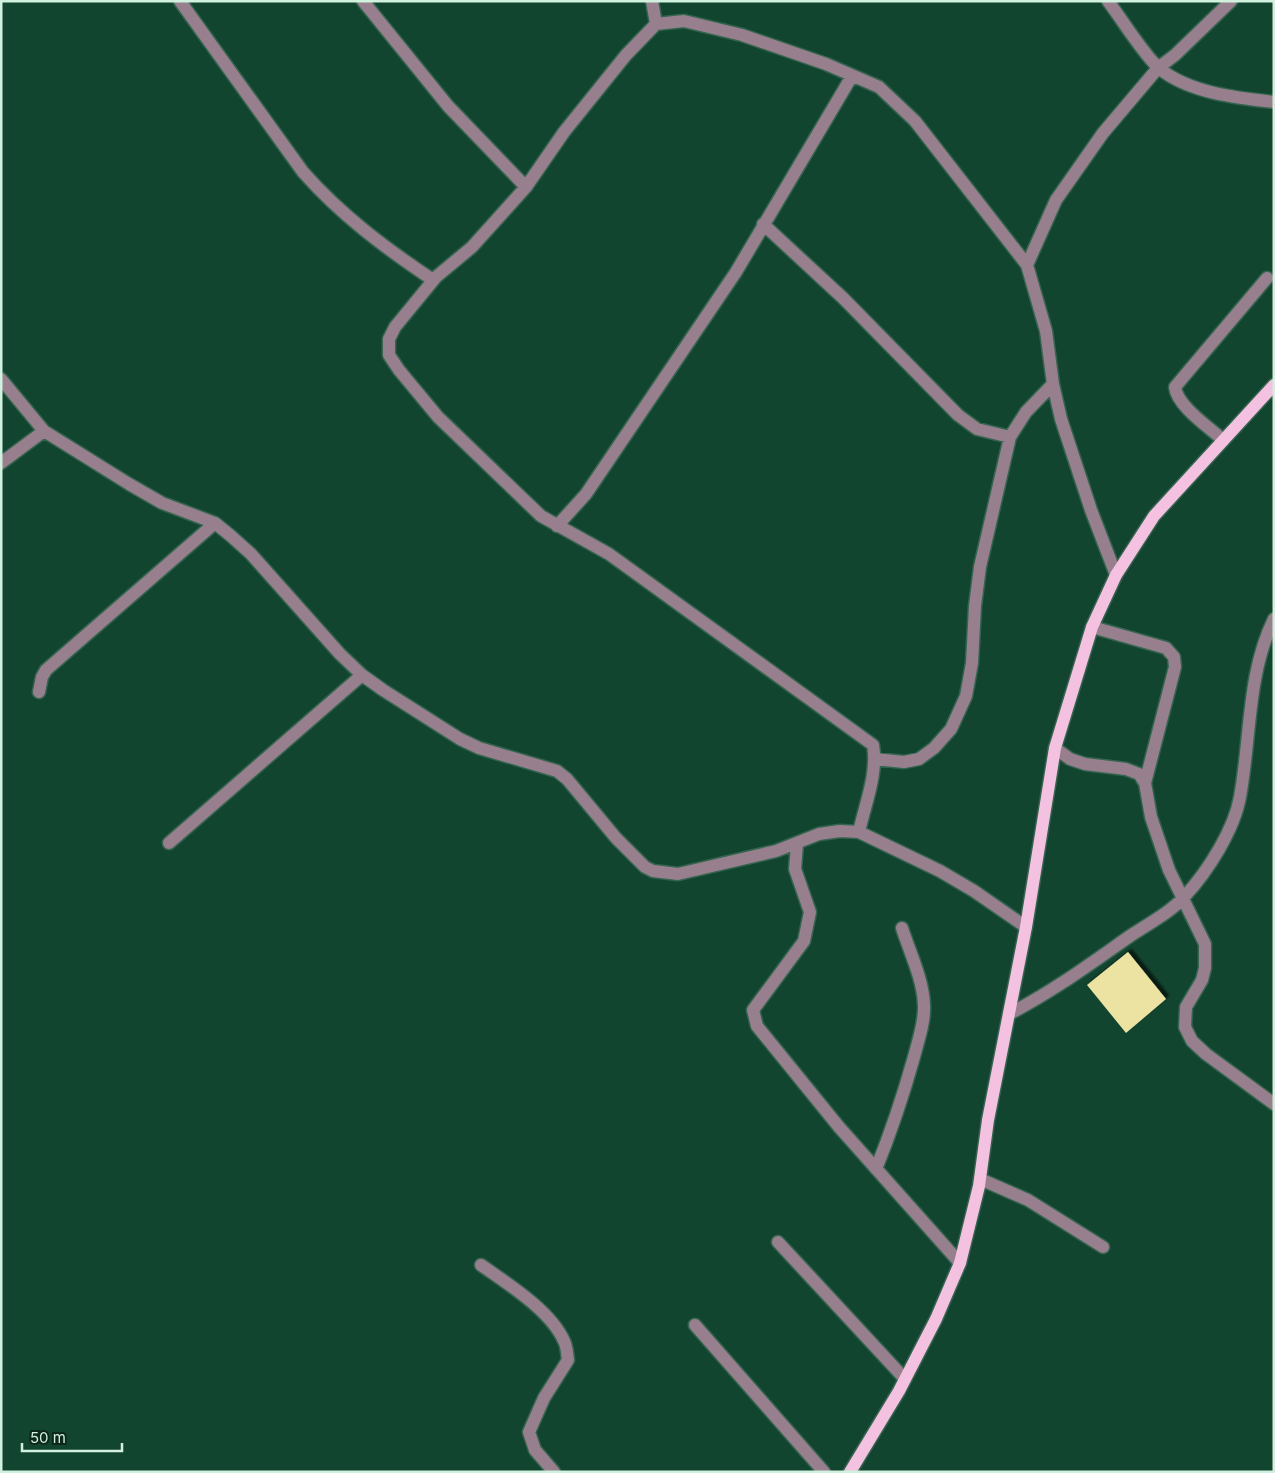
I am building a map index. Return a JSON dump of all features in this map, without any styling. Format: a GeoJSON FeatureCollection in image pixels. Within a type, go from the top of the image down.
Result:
{"type":"FeatureCollection","features":[{"type":"Feature","properties":{"kind":"main road"},"geometry":{"type":"LineString","coordinates":[[850,1472],[905,1379],[936,1319],[960,1263],[980,1179],[988,1120],[1026,927],[1055,748],[1092,627],[1116,575],[1154,516],[1274,385]]}},
{"type":"Feature","properties":{"kind":"street"},"geometry":{"type":"LineString","coordinates":[[180,1],[319,190],[356,226],[433,280]]}},
{"type":"Feature","properties":{"kind":"street"},"geometry":{"type":"LineString","coordinates":[[363,1],[448,106],[526,187]]}},
{"type":"Feature","properties":{"kind":"street"},"geometry":{"type":"LineString","coordinates":[[652,1],[656,24]]}},
{"type":"Feature","properties":{"kind":"street"},"geometry":{"type":"LineString","coordinates":[[1108,1],[1158,68],[1190,85],[1274,102]]}},
{"type":"Feature","properties":{"kind":"street"},"geometry":{"type":"LineString","coordinates":[[1027,265],[1047,218],[1079,165],[1124,105],[1158,68],[1175,55],[1230,1]]}},
{"type":"Feature","properties":{"kind":"street"},"geometry":{"type":"LineString","coordinates":[[859,832],[875,758],[873,745],[779,675],[594,543],[557,526],[541,516],[438,417],[392,362],[388,347],[391,332],[433,280],[472,247],[526,187],[564,132],[626,55],[656,24],[684,21],[742,35],[852,76],[879,87],[915,121],[1027,265],[1046,331],[1053,384],[1061,420],[1091,510],[1116,575]]}},
{"type":"Feature","properties":{"kind":"street"},"geometry":{"type":"LineString","coordinates":[[557,526],[586,494],[736,272],[852,76]]}},
{"type":"Feature","properties":{"kind":"street"},"geometry":{"type":"LineString","coordinates":[[763,224],[843,298],[958,415],[977,429],[1010,437]]}},
{"type":"Feature","properties":{"kind":"street"},"geometry":{"type":"LineString","coordinates":[[1223,440],[1182,404],[1176,394],[1175,387],[1266,278]]}},
{"type":"Feature","properties":{"kind":"street"},"geometry":{"type":"LineString","coordinates":[[1,379],[44,431],[103,469],[162,502],[215,523],[251,554],[320,633],[362,675],[460,739],[479,748],[557,771],[567,779],[622,844],[645,867],[653,872],[678,874],[797,844],[819,834],[840,831],[859,832],[940,871],[974,891],[1026,927]]}},
{"type":"Feature","properties":{"kind":"street"},"geometry":{"type":"LineString","coordinates":[[875,758],[904,762],[919,759],[934,748],[951,729],[966,696],[972,663],[975,606],[980,567],[1010,437],[1026,412],[1053,384]]}},
{"type":"Feature","properties":{"kind":"street"},"geometry":{"type":"LineString","coordinates":[[1,463],[44,431]]}},
{"type":"Feature","properties":{"kind":"street"},"geometry":{"type":"LineString","coordinates":[[39,692],[42,677],[46,670],[215,523]]}},
{"type":"Feature","properties":{"kind":"street"},"geometry":{"type":"LineString","coordinates":[[1009,1014],[1075,977],[1184,897],[1221,844],[1237,810],[1256,667],[1264,639],[1274,619]]}},
{"type":"Feature","properties":{"kind":"street"},"geometry":{"type":"LineString","coordinates":[[1092,627],[1166,648],[1174,657],[1175,668],[1145,782],[1157,837],[1169,870],[1206,944],[1202,980],[1186,1007],[1185,1027],[1192,1040],[1206,1054],[1274,1104]]}},
{"type":"Feature","properties":{"kind":"street"},"geometry":{"type":"LineString","coordinates":[[169,843],[362,675]]}},
{"type":"Feature","properties":{"kind":"street"},"geometry":{"type":"LineString","coordinates":[[1055,748],[1070,758],[1085,764],[1126,769],[1138,774],[1145,782]]}},
{"type":"Feature","properties":{"kind":"street"},"geometry":{"type":"LineString","coordinates":[[797,844],[795,869],[810,912],[804,941],[753,1010],[758,1026],[839,1127],[960,1263]]}},
{"type":"Feature","properties":{"kind":"street"},"geometry":{"type":"LineString","coordinates":[[876,1169],[896,1120],[920,1033],[924,1005],[918,978],[902,928]]}},
{"type":"Feature","properties":{"kind":"street"},"geometry":{"type":"LineString","coordinates":[[980,1179],[1028,1200],[1103,1247]]}},
{"type":"Feature","properties":{"kind":"street"},"geometry":{"type":"LineString","coordinates":[[778,1242],[905,1379]]}},
{"type":"Feature","properties":{"kind":"street"},"geometry":{"type":"LineString","coordinates":[[481,1265],[518,1292],[556,1325],[565,1342],[568,1360],[544,1398],[529,1432],[535,1450],[554,1472]]}},
{"type":"Feature","properties":{"kind":"street"},"geometry":{"type":"LineString","coordinates":[[695,1325],[824,1472]]}},
{"type":"Feature","properties":{"kind":"building"},"geometry":{"type":"Polygon","coordinates":[[[1128,952],[1166,999],[1126,1033],[1087,985],[1128,952]]]}}]}
